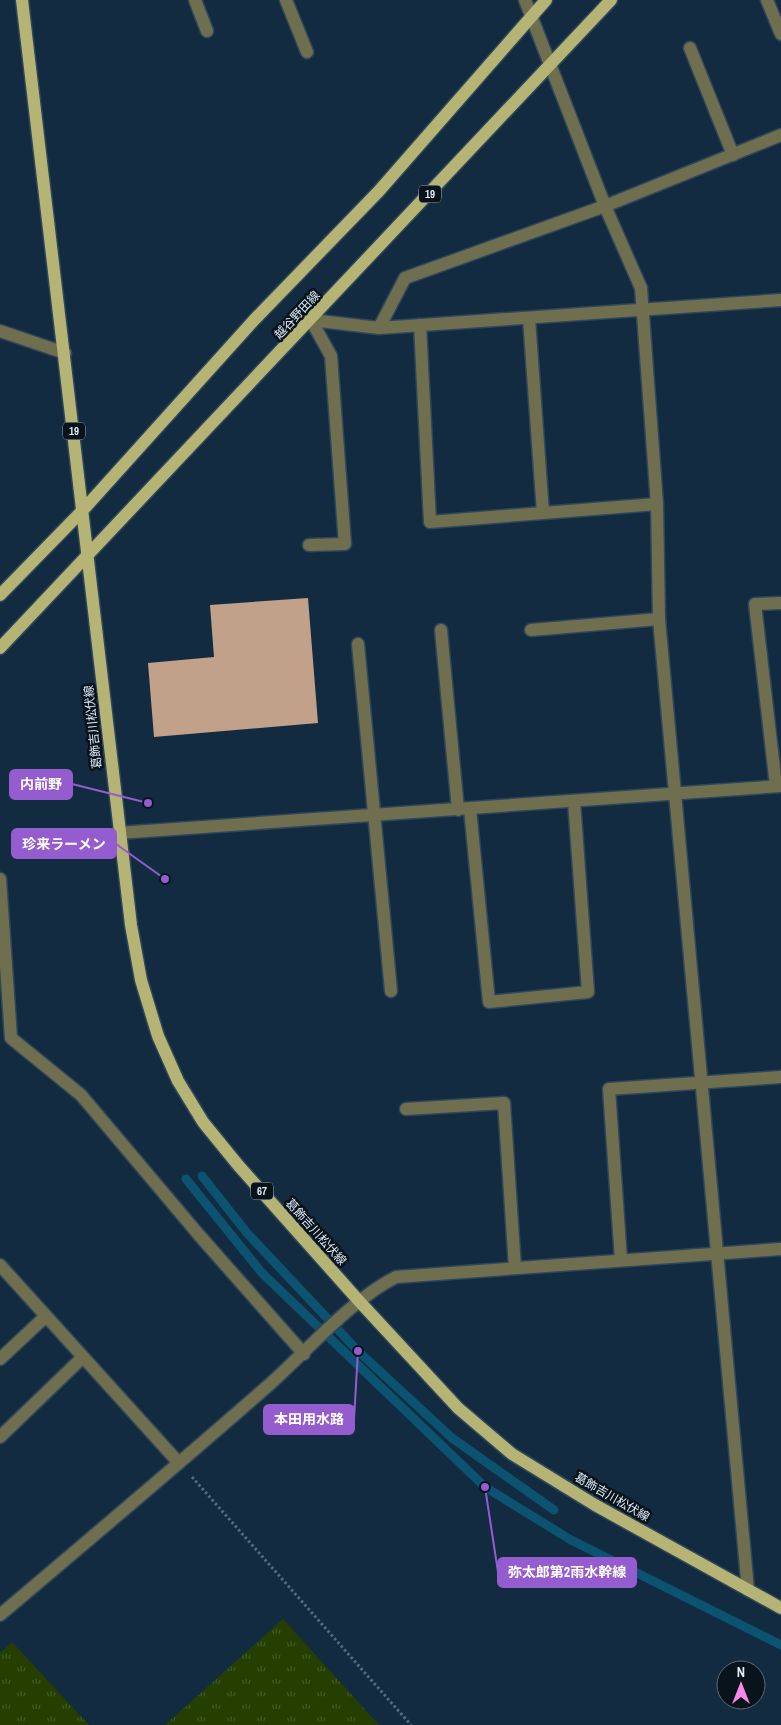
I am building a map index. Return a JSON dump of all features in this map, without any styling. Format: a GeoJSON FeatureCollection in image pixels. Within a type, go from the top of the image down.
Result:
{"type":"FeatureCollection","features":[{"type":"Feature","properties":{"kind":"main road","name":"19"},"geometry":{"type":"LineString","coordinates":[[22,0],[82,510]]}},
{"type":"Feature","properties":{"kind":"main road"},"geometry":{"type":"LineString","coordinates":[[0,596],[82,510],[255,319],[379,191],[546,0]]}},
{"type":"Feature","properties":{"kind":"main road","name":"越谷野田線"},"geometry":{"type":"LineString","coordinates":[[0,648],[612,0]]}},
{"type":"Feature","properties":{"kind":"main road","name":"葛飾吉川松伏線"},"geometry":{"type":"LineString","coordinates":[[82,510],[118,833],[131,926],[142,980],[158,1036],[178,1081],[203,1122],[232,1158],[359,1301],[458,1408],[512,1454],[595,1505],[781,1608]]}},
{"type":"Feature","properties":{"kind":"street"},"geometry":{"type":"LineString","coordinates":[[194,0],[207,31]]}},
{"type":"Feature","properties":{"kind":"street"},"geometry":{"type":"LineString","coordinates":[[286,0],[307,52]]}},
{"type":"Feature","properties":{"kind":"street"},"geometry":{"type":"LineString","coordinates":[[525,0],[606,206],[641,288],[658,504],[659,619],[748,1590]]}},
{"type":"Feature","properties":{"kind":"street"},"geometry":{"type":"LineString","coordinates":[[767,0],[781,34]]}},
{"type":"Feature","properties":{"kind":"street"},"geometry":{"type":"LineString","coordinates":[[690,48],[733,155]]}},
{"type":"Feature","properties":{"kind":"street"},"geometry":{"type":"LineString","coordinates":[[379,328],[405,278],[606,206],[781,135]]}},
{"type":"Feature","properties":{"kind":"street"},"geometry":{"type":"LineString","coordinates":[[311,320],[379,328],[781,300]]}},
{"type":"Feature","properties":{"kind":"street"},"geometry":{"type":"LineString","coordinates":[[529,318],[543,513]]}},
{"type":"Feature","properties":{"kind":"street"},"geometry":{"type":"LineString","coordinates":[[309,545],[345,544],[331,356],[311,320]]}},
{"type":"Feature","properties":{"kind":"street"},"geometry":{"type":"LineString","coordinates":[[420,325],[430,522],[658,504]]}},
{"type":"Feature","properties":{"kind":"street"},"geometry":{"type":"LineString","coordinates":[[0,331],[65,353]]}},
{"type":"Feature","properties":{"kind":"street"},"geometry":{"type":"LineString","coordinates":[[118,833],[778,786],[755,604],[781,603]]}},
{"type":"Feature","properties":{"kind":"street"},"geometry":{"type":"LineString","coordinates":[[531,630],[659,619]]}},
{"type":"Feature","properties":{"kind":"street"},"geometry":{"type":"LineString","coordinates":[[441,630],[489,1002],[588,992],[574,802]]}},
{"type":"Feature","properties":{"kind":"street"},"geometry":{"type":"LineString","coordinates":[[358,644],[390,991]]}},
{"type":"Feature","properties":{"kind":"street"},"geometry":{"type":"LineString","coordinates":[[0,879],[11,1038],[81,1095],[304,1354]]}},
{"type":"Feature","properties":{"kind":"street"},"geometry":{"type":"LineString","coordinates":[[621,1260],[609,1089],[781,1077]]}},
{"type":"Feature","properties":{"kind":"street"},"geometry":{"type":"LineString","coordinates":[[406,1109],[504,1103],[515,1268]]}},
{"type":"Feature","properties":{"kind":"street"},"geometry":{"type":"LineString","coordinates":[[0,1615],[180,1464],[304,1354],[359,1301],[377,1286],[396,1276],[781,1248]]}},
{"type":"Feature","properties":{"kind":"street"},"geometry":{"type":"LineString","coordinates":[[0,1265],[180,1464]]}},
{"type":"Feature","properties":{"kind":"street"},"geometry":{"type":"LineString","coordinates":[[0,1359],[46,1316]]}},
{"type":"Feature","properties":{"kind":"street"},"geometry":{"type":"LineString","coordinates":[[0,1437],[83,1357]]}},
{"type":"Feature","properties":{"kind":"path"},"geometry":{"type":"LineString","coordinates":[[180,1464],[411,1725]]}},
{"type":"Feature","properties":{"kind":"green space"},"geometry":{"type":"Polygon","coordinates":[[[283,1619],[379,1725],[165,1725],[283,1619]]]}},
{"type":"Feature","properties":{"kind":"green space"},"geometry":{"type":"Polygon","coordinates":[[[12,1642],[89,1725],[0,1725],[0,1653],[12,1642]]]}},
{"type":"Feature","properties":{"kind":"building"},"geometry":{"type":"Polygon","coordinates":[[[308,598],[318,723],[154,737],[148,663],[214,657],[210,605],[308,598]]]}},
{"type":"Feature","properties":{"kind":"waterway"},"geometry":{"type":"LineString","coordinates":[[202,1176],[247,1233],[358,1351],[452,1438],[554,1510]]}},
{"type":"Feature","properties":{"kind":"waterway"},"geometry":{"type":"LineString","coordinates":[[186,1179],[262,1273],[485,1487],[571,1540],[781,1645]]}},
{"type":"Feature","properties":{"kind":"place","name":"内前野"},"geometry":{"type":"Point","coordinates":[148,803]}},
{"type":"Feature","properties":{"kind":"place","name":"珍来ラーメン"},"geometry":{"type":"Point","coordinates":[165,879]}},
{"type":"Feature","properties":{"kind":"place","name":"本田用水路"},"geometry":{"type":"Point","coordinates":[358,1351]}},
{"type":"Feature","properties":{"kind":"place","name":"弥太郎第2雨水幹線"},"geometry":{"type":"Point","coordinates":[485,1487]}}]}
